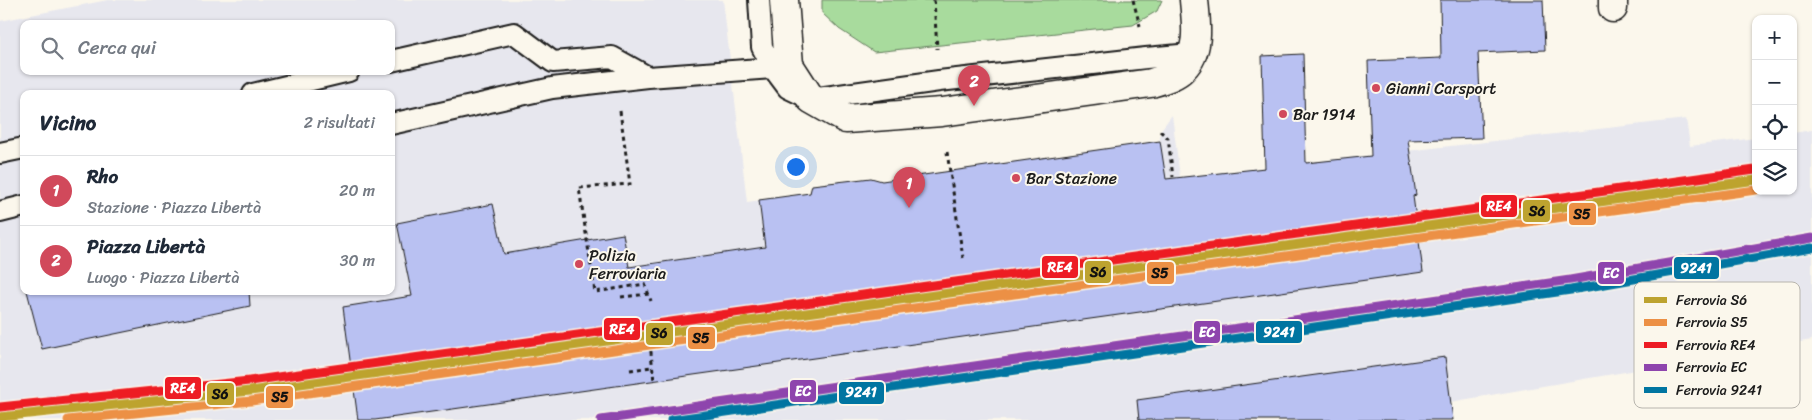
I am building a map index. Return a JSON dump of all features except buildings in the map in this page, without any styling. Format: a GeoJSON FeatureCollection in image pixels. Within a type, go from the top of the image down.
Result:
{"type":"FeatureCollection","features":[{"type":"Feature","properties":{"kind":"street"},"geometry":{"type":"LineString","coordinates":[[784,0],[789,65],[811,99],[846,119],[942,112],[1151,83],[1183,69],[1192,54],[1197,42],[1194,0]]}},
{"type":"Feature","properties":{"kind":"lane"},"geometry":{"type":"LineString","coordinates":[[759,0],[762,47],[773,68],[788,88],[811,99]]}},
{"type":"Feature","properties":{"kind":"lane"},"geometry":{"type":"LineString","coordinates":[[395,60],[514,32],[553,62],[612,57],[648,77]]}},
{"type":"Feature","properties":{"kind":"lane"},"geometry":{"type":"LineString","coordinates":[[395,123],[552,88],[648,77],[773,68]]}},
{"type":"Feature","properties":{"kind":"lane"},"geometry":{"type":"LineString","coordinates":[[270,90],[332,75]]}},
{"type":"Feature","properties":{"kind":"lane"},"geometry":{"type":"LineString","coordinates":[[0,153],[20,149]]}},
{"type":"Feature","properties":{"kind":"lane"},"geometry":{"type":"LineString","coordinates":[[0,212],[20,207]]}},
{"type":"Feature","properties":{"kind":"path"},"geometry":{"type":"LineString","coordinates":[[934,0],[938,54]]}},
{"type":"Feature","properties":{"kind":"path"},"geometry":{"type":"LineString","coordinates":[[1133,0],[1142,34]]}},
{"type":"Feature","properties":{"kind":"path"},"geometry":{"type":"LineString","coordinates":[[616,80],[630,184],[579,188],[595,292],[645,284],[651,301]]}},
{"type":"Feature","properties":{"kind":"path"},"geometry":{"type":"LineString","coordinates":[[1160,131],[1168,138],[1173,177]]}},
{"type":"Feature","properties":{"kind":"path"},"geometry":{"type":"LineString","coordinates":[[947,152],[963,258]]}},
{"type":"Feature","properties":{"kind":"path"},"geometry":{"type":"LineString","coordinates":[[621,297],[649,294]]}},
{"type":"Feature","properties":{"kind":"path"},"geometry":{"type":"LineString","coordinates":[[650,343],[654,381]]}},
{"type":"Feature","properties":{"kind":"path"},"geometry":{"type":"LineString","coordinates":[[630,370],[652,368]]}},
{"type":"Feature","properties":{"kind":"shaded area"},"geometry":{"type":"Polygon","coordinates":[[[108,0],[723,0],[747,202],[809,193],[812,185],[871,178],[882,181],[1160,141],[1160,131],[1172,115],[1180,177],[1686,119],[1690,146],[1752,138],[1752,195],[1797,195],[1797,132],[1812,130],[1812,340],[1800,342],[1800,282],[1634,282],[1634,370],[1450,402],[1329,420],[0,420],[0,21],[108,0]]]}},
{"type":"Feature","properties":{"kind":"green space"},"geometry":{"type":"Polygon","coordinates":[[[822,0],[1162,0],[1157,11],[1133,25],[874,52],[839,29],[822,13],[822,0]]]}},
{"type":"Feature","properties":{"kind":"rail line","name":"RE4"},"geometry":{"type":"LineString","coordinates":[[0,407],[249,381],[1752,170]]}},
{"type":"Feature","properties":{"kind":"rail line","name":"S6"},"geometry":{"type":"LineString","coordinates":[[0,417],[250,391],[1752,181]]}},
{"type":"Feature","properties":{"kind":"rail line","name":"S5"},"geometry":{"type":"LineString","coordinates":[[68,420],[251,401],[1752,191]]}},
{"type":"Feature","properties":{"kind":"rail line","name":"EC"},"geometry":{"type":"LineString","coordinates":[[601,420],[1570,280],[1812,238]]}},
{"type":"Feature","properties":{"kind":"rail line","name":"9241"},"geometry":{"type":"LineString","coordinates":[[671,420],[1571,290],[1812,248]]}},
{"type":"Feature","properties":{"kind":"place","name":"Gianni Carsport"},"geometry":{"type":"Point","coordinates":[1376,88]}},
{"type":"Feature","properties":{"kind":"place","name":"Piazza Libertà"},"geometry":{"type":"Point","coordinates":[974,106]}},
{"type":"Feature","properties":{"kind":"place","name":"Bar 1914"},"geometry":{"type":"Point","coordinates":[1283,114]}},
{"type":"Feature","properties":{"kind":"place","name":"Bar Stazione"},"geometry":{"type":"Point","coordinates":[1016,178]}},
{"type":"Feature","properties":{"kind":"place","name":"Rho"},"geometry":{"type":"Point","coordinates":[909,208]}},
{"type":"Feature","properties":{"kind":"place","name":"Polizia Ferroviaria"},"geometry":{"type":"Point","coordinates":[579,264]}}]}
